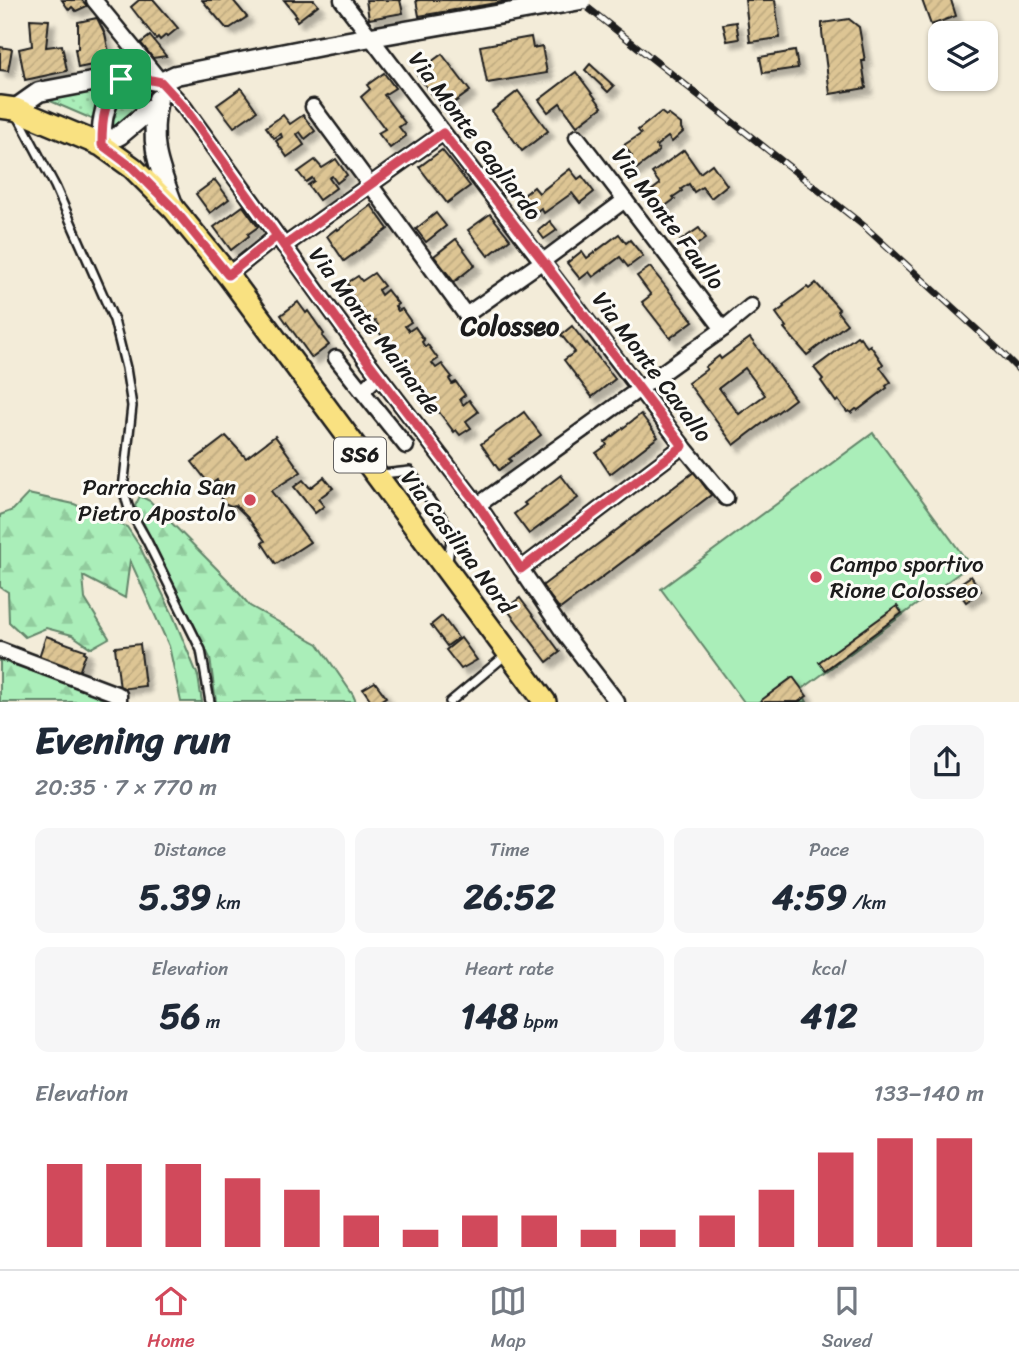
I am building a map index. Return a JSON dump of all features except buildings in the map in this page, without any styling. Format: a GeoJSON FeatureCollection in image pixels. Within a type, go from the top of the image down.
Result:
{"type":"FeatureCollection","features":[{"type":"Feature","properties":{"kind":"main road","name":"Via Casilina Nord"},"geometry":{"type":"LineString","coordinates":[[7,108],[102,145],[133,168],[174,209],[228,275],[545,702]]}},
{"type":"Feature","properties":{"kind":"street","name":"Via Monte Mainarde"},"geometry":{"type":"LineString","coordinates":[[94,0],[184,107],[378,376],[478,505],[564,634],[617,702]]}},
{"type":"Feature","properties":{"kind":"street","name":"Via Monte Gagliardo"},"geometry":{"type":"LineString","coordinates":[[342,0],[543,261]]}},
{"type":"Feature","properties":{"kind":"street"},"geometry":{"type":"LineString","coordinates":[[7,108],[39,92],[97,81],[141,78],[161,82],[176,75],[580,0]]}},
{"type":"Feature","properties":{"kind":"street"},"geometry":{"type":"LineString","coordinates":[[121,79],[107,101],[102,119],[102,145],[120,135],[157,104]]}},
{"type":"Feature","properties":{"kind":"street"},"geometry":{"type":"LineString","coordinates":[[161,82],[153,128],[154,149],[174,209]]}},
{"type":"Feature","properties":{"kind":"street"},"geometry":{"type":"LineString","coordinates":[[313,107],[466,315],[625,200]]}},
{"type":"Feature","properties":{"kind":"street"},"geometry":{"type":"LineString","coordinates":[[228,275],[370,184],[443,133]]}},
{"type":"Feature","properties":{"kind":"street","name":"Via Monte Faullo"},"geometry":{"type":"LineString","coordinates":[[577,137],[723,329]]}},
{"type":"Feature","properties":{"kind":"street","name":"Via Monte Cavallo"},"geometry":{"type":"LineString","coordinates":[[543,261],[683,446],[726,498]]}},
{"type":"Feature","properties":{"kind":"street"},"geometry":{"type":"LineString","coordinates":[[478,505],[751,306]]}},
{"type":"Feature","properties":{"kind":"street"},"geometry":{"type":"LineString","coordinates":[[336,358],[406,446]]}},
{"type":"Feature","properties":{"kind":"street"},"geometry":{"type":"LineString","coordinates":[[362,391],[378,376]]}},
{"type":"Feature","properties":{"kind":"street"},"geometry":{"type":"LineString","coordinates":[[521,569],[683,446]]}},
{"type":"Feature","properties":{"kind":"street"},"geometry":{"type":"LineString","coordinates":[[0,650],[119,698]]}},
{"type":"Feature","properties":{"kind":"lane"},"geometry":{"type":"LineString","coordinates":[[7,108],[55,186],[114,320],[132,406],[123,489],[129,509],[201,650],[211,702]]}},
{"type":"Feature","properties":{"kind":"lane"},"geometry":{"type":"LineString","coordinates":[[375,475],[410,471],[452,532],[446,569]]}},
{"type":"Feature","properties":{"kind":"lane"},"geometry":{"type":"LineString","coordinates":[[450,702],[508,653]]}},
{"type":"Feature","properties":{"kind":"green space"},"geometry":{"type":"Polygon","coordinates":[[[136,85],[146,94],[144,101],[115,131],[112,118],[115,95],[123,88],[136,85]]]}},
{"type":"Feature","properties":{"kind":"green space"},"geometry":{"type":"Polygon","coordinates":[[[102,89],[97,111],[99,122],[41,97],[102,89]]]}},
{"type":"Feature","properties":{"kind":"green space","name":"Campo sportivo Rione Colosseo"},"geometry":{"type":"Polygon","coordinates":[[[873,433],[970,565],[801,690],[807,702],[744,702],[661,589],[873,433]]]}},
{"type":"Feature","properties":{"kind":"green space"},"geometry":{"type":"Polygon","coordinates":[[[28,494],[74,504],[127,527],[139,545],[172,613],[198,676],[202,702],[181,702],[169,646],[130,560],[125,598],[83,576],[85,599],[109,638],[91,648],[72,635],[46,628],[25,637],[9,622],[8,592],[0,587],[0,515],[13,510],[28,494]]]}},
{"type":"Feature","properties":{"kind":"green space"},"geometry":{"type":"Polygon","coordinates":[[[140,496],[150,501],[250,606],[318,644],[356,702],[216,702],[210,658],[135,506],[140,496]]]}},
{"type":"Feature","properties":{"kind":"green space"},"geometry":{"type":"Polygon","coordinates":[[[0,660],[92,692],[105,702],[0,702],[0,660]]]}},
{"type":"Feature","properties":{"kind":"railway"},"geometry":{"type":"LineString","coordinates":[[578,0],[864,226],[1019,370]]}},
{"type":"Feature","properties":{"kind":"place","name":"Parrocchia San Pietro Apostolo"},"geometry":{"type":"Point","coordinates":[250,500]}},
{"type":"Feature","properties":{"kind":"place","name":"Campo sportivo Rione Colosseo"},"geometry":{"type":"Point","coordinates":[816,577]}},
{"type":"Feature","properties":{"kind":"district","name":"Colosseo"},"geometry":{"type":"Point","coordinates":[510,326]}},
{"type":"Feature","properties":{"kind":"route"},"geometry":{"type":"LineString","coordinates":[[121,79],[107,101],[102,119],[102,145],[133,168],[174,209],[228,275],[277,236],[284,246],[443,133],[683,446],[521,569],[478,505],[369,363],[284,246],[277,236],[231,172],[184,107],[161,82],[141,78],[121,79]]}}]}
